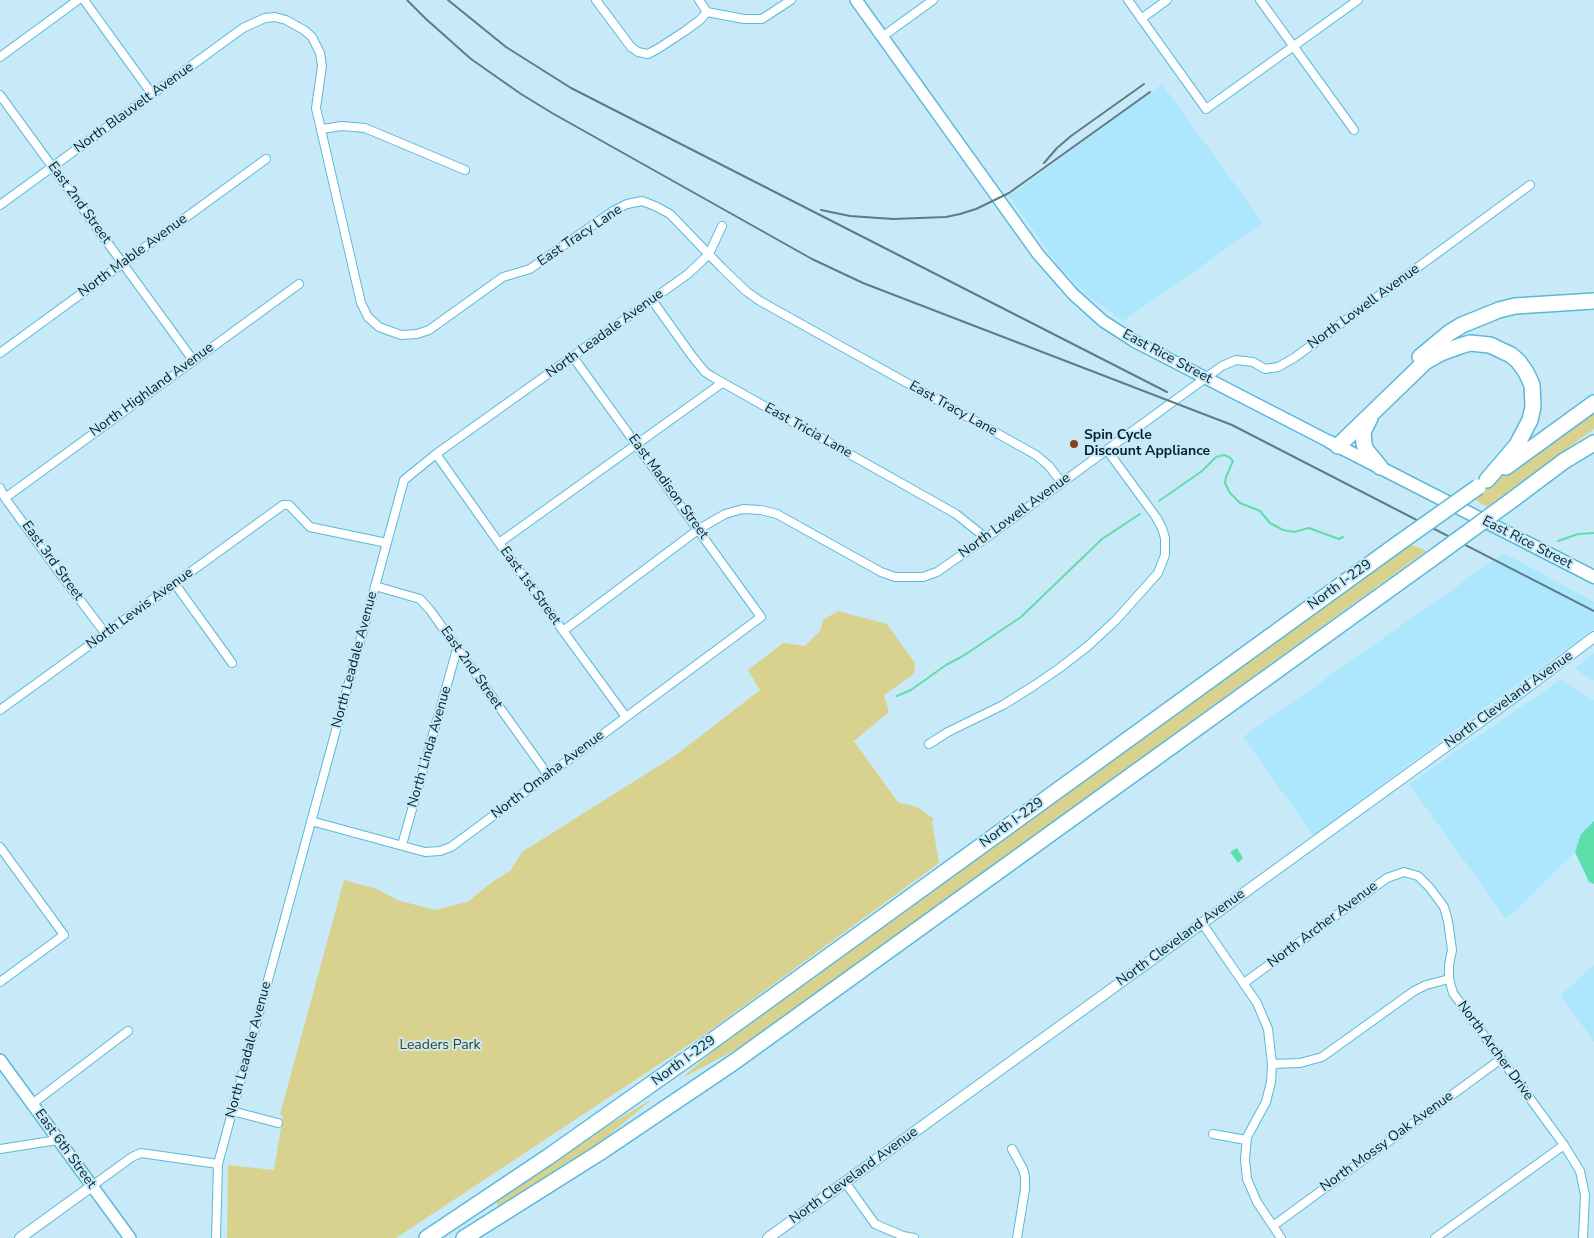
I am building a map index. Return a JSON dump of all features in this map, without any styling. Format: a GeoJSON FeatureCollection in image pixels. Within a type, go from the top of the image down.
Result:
{"type":"FeatureCollection","features":[{"type":"Feature","properties":{"kind":"highway"},"geometry":{"type":"LineString","coordinates":[[1334,444],[1408,367],[1435,344],[1462,325],[1499,310],[1515,306],[1594,301]]}},
{"type":"Feature","properties":{"kind":"highway"},"geometry":{"type":"LineString","coordinates":[[1334,444],[1375,410],[1425,362],[1446,350],[1470,344],[1490,345],[1504,350],[1518,361],[1526,372],[1532,385],[1533,408],[1530,420],[1516,445],[1483,483]]}},
{"type":"Feature","properties":{"kind":"highway","name":"North I-229"},"geometry":{"type":"LineString","coordinates":[[427,1238],[600,1121],[1594,403]]}},
{"type":"Feature","properties":{"kind":"highway"},"geometry":{"type":"LineString","coordinates":[[1375,410],[1362,438],[1366,450],[1380,467]]}},
{"type":"Feature","properties":{"kind":"highway","name":"North I-229"},"geometry":{"type":"LineString","coordinates":[[464,1238],[599,1153],[726,1067],[1594,441]]}},
{"type":"Feature","properties":{"kind":"main road","name":"East Rice Street"},"geometry":{"type":"LineString","coordinates":[[856,0],[1038,254],[1073,294],[1118,331],[1594,577]]}},
{"type":"Feature","properties":{"kind":"main road","name":"East 6th Street"},"geometry":{"type":"LineString","coordinates":[[0,1060],[130,1238]]}},
{"type":"Feature","properties":{"kind":"street"},"geometry":{"type":"LineString","coordinates":[[0,57],[78,0]]}},
{"type":"Feature","properties":{"kind":"street"},"geometry":{"type":"LineString","coordinates":[[84,0],[152,94]]}},
{"type":"Feature","properties":{"kind":"street"},"geometry":{"type":"LineString","coordinates":[[596,0],[630,47],[638,52],[648,54],[700,20],[707,12]]}},
{"type":"Feature","properties":{"kind":"street"},"geometry":{"type":"LineString","coordinates":[[699,0],[707,12],[744,19],[762,19],[791,0]]}},
{"type":"Feature","properties":{"kind":"street"},"geometry":{"type":"LineString","coordinates":[[882,37],[933,0]]}},
{"type":"Feature","properties":{"kind":"street"},"geometry":{"type":"LineString","coordinates":[[1128,0],[1206,109],[1358,0]]}},
{"type":"Feature","properties":{"kind":"street"},"geometry":{"type":"LineString","coordinates":[[1141,19],[1167,0]]}},
{"type":"Feature","properties":{"kind":"street"},"geometry":{"type":"LineString","coordinates":[[1260,0],[1354,130]]}},
{"type":"Feature","properties":{"kind":"street","name":"East Tracy Lane"},"geometry":{"type":"LineString","coordinates":[[243,28],[256,20],[275,17],[297,25],[312,37],[322,60],[316,108],[361,303],[368,317],[390,332],[401,335],[423,333],[429,330],[503,277],[536,265],[612,211],[627,204],[642,201],[670,214],[746,291],[760,301],[1036,455],[1049,466],[1062,483]]}},
{"type":"Feature","properties":{"kind":"street","name":"North Blauvelt Avenue"},"geometry":{"type":"LineString","coordinates":[[0,205],[243,28]]}},
{"type":"Feature","properties":{"kind":"street","name":"East 2nd Street"},"geometry":{"type":"LineString","coordinates":[[0,95],[193,360]]}},
{"type":"Feature","properties":{"kind":"street"},"geometry":{"type":"LineString","coordinates":[[322,129],[342,126],[365,128],[465,170]]}},
{"type":"Feature","properties":{"kind":"street","name":"North Mable Avenue"},"geometry":{"type":"LineString","coordinates":[[0,353],[266,159]]}},
{"type":"Feature","properties":{"kind":"street","name":"North Lowell Avenue"},"geometry":{"type":"LineString","coordinates":[[563,631],[699,529],[717,518],[734,511],[751,509],[769,511],[785,518],[881,572],[894,577],[923,577],[937,572],[1222,366],[1236,360],[1253,362],[1265,369],[1278,367],[1294,358],[1530,185]]}},
{"type":"Feature","properties":{"kind":"street","name":"North Leadale Avenue"},"geometry":{"type":"LineString","coordinates":[[216,1238],[218,1164],[404,480],[436,454],[688,274],[709,254],[722,226]]}},
{"type":"Feature","properties":{"kind":"street","name":"North Highland Avenue"},"geometry":{"type":"LineString","coordinates":[[5,498],[299,284]]}},
{"type":"Feature","properties":{"kind":"street","name":"East Tricia Lane"},"geometry":{"type":"LineString","coordinates":[[652,300],[705,372],[956,514],[986,538]]}},
{"type":"Feature","properties":{"kind":"street","name":"East Madison Street"},"geometry":{"type":"LineString","coordinates":[[574,357],[761,617]]}},
{"type":"Feature","properties":{"kind":"street"},"geometry":{"type":"LineString","coordinates":[[499,543],[722,383]]}},
{"type":"Feature","properties":{"kind":"street"},"geometry":{"type":"LineString","coordinates":[[929,744],[948,732],[1003,705],[1035,685],[1088,646],[1116,620],[1158,573],[1165,555],[1165,538],[1162,528],[1107,450]]}},
{"type":"Feature","properties":{"kind":"street","name":"East 1st Street"},"geometry":{"type":"LineString","coordinates":[[436,454],[626,717]]}},
{"type":"Feature","properties":{"kind":"street","name":"East 3rd Street"},"geometry":{"type":"LineString","coordinates":[[0,488],[5,498],[105,633]]}},
{"type":"Feature","properties":{"kind":"street","name":"North Lewis Avenue"},"geometry":{"type":"LineString","coordinates":[[0,710],[279,507],[286,504],[289,505],[310,528],[386,543]]}},
{"type":"Feature","properties":{"kind":"street"},"geometry":{"type":"LineString","coordinates":[[175,584],[232,663]]}},
{"type":"Feature","properties":{"kind":"street","name":"East 2nd Street"},"geometry":{"type":"LineString","coordinates":[[375,586],[420,599],[430,610],[548,775]]}},
{"type":"Feature","properties":{"kind":"street","name":"North Omaha Avenue"},"geometry":{"type":"LineString","coordinates":[[311,821],[425,852],[440,851],[451,846],[761,617]]}},
{"type":"Feature","properties":{"kind":"street","name":"North Cleveland Avenue"},"geometry":{"type":"LineString","coordinates":[[768,1238],[1517,695],[1594,637]]}},
{"type":"Feature","properties":{"kind":"street","name":"North Linda Avenue"},"geometry":{"type":"LineString","coordinates":[[402,845],[457,649]]}},
{"type":"Feature","properties":{"kind":"street"},"geometry":{"type":"LineString","coordinates":[[0,846],[64,935],[0,982]]}},
{"type":"Feature","properties":{"kind":"street","name":"North Archer Avenue"},"geometry":{"type":"LineString","coordinates":[[1244,983],[1388,878],[1404,872],[1418,876],[1444,907],[1452,950],[1449,979]]}},
{"type":"Feature","properties":{"kind":"street"},"geometry":{"type":"LineString","coordinates":[[1202,923],[1244,983],[1263,1015],[1271,1045],[1271,1082],[1266,1102],[1246,1140],[1244,1159],[1247,1179],[1257,1202],[1281,1238]]}},
{"type":"Feature","properties":{"kind":"street"},"geometry":{"type":"LineString","coordinates":[[1272,1064],[1300,1063],[1322,1057],[1414,991],[1426,985],[1449,979]]}},
{"type":"Feature","properties":{"kind":"street","name":"North Archer Drive"},"geometry":{"type":"LineString","coordinates":[[1449,979],[1453,993],[1564,1145],[1580,1171],[1585,1195],[1583,1238]]}},
{"type":"Feature","properties":{"kind":"street"},"geometry":{"type":"LineString","coordinates":[[32,1104],[128,1032]]}},
{"type":"Feature","properties":{"kind":"street","name":"North Mossy Oak Avenue"},"geometry":{"type":"LineString","coordinates":[[1273,1226],[1501,1059]]}},
{"type":"Feature","properties":{"kind":"street"},"geometry":{"type":"LineString","coordinates":[[232,1112],[278,1123]]}},
{"type":"Feature","properties":{"kind":"street"},"geometry":{"type":"LineString","coordinates":[[1214,1134],[1246,1140]]}},
{"type":"Feature","properties":{"kind":"street"},"geometry":{"type":"LineString","coordinates":[[0,1149],[58,1140]]}},
{"type":"Feature","properties":{"kind":"street"},"geometry":{"type":"LineString","coordinates":[[1435,1238],[1564,1145]]}},
{"type":"Feature","properties":{"kind":"street"},"geometry":{"type":"LineString","coordinates":[[1012,1149],[1025,1177],[1025,1189],[1017,1238]]}},
{"type":"Feature","properties":{"kind":"street"},"geometry":{"type":"LineString","coordinates":[[20,1238],[132,1157],[141,1153],[218,1164]]}},
{"type":"Feature","properties":{"kind":"street"},"geometry":{"type":"LineString","coordinates":[[845,1182],[876,1224],[903,1236],[914,1238]]}},
{"type":"Feature","properties":{"kind":"shaded area"},"geometry":{"type":"Polygon","coordinates":[[[1162,84],[1263,223],[1123,321],[1087,295],[1060,268],[1009,196],[1162,84]]]}},
{"type":"Feature","properties":{"kind":"shaded area"},"geometry":{"type":"Polygon","coordinates":[[[1504,553],[1594,602],[1594,629],[1479,712],[1314,836],[1243,737],[1504,553]]]}},
{"type":"Feature","properties":{"kind":"shaded area"},"geometry":{"type":"Polygon","coordinates":[[[1594,653],[1594,681],[1575,669],[1594,653]]]}},
{"type":"Feature","properties":{"kind":"shaded area"},"geometry":{"type":"Polygon","coordinates":[[[1560,680],[1594,700],[1594,834],[1506,919],[1409,784],[1560,680]]]}},
{"type":"Feature","properties":{"kind":"shaded area"},"geometry":{"type":"Polygon","coordinates":[[[1594,821],[1594,884],[1589,882],[1575,852],[1581,834],[1594,821]]]}},
{"type":"Feature","properties":{"kind":"shaded area"},"geometry":{"type":"Polygon","coordinates":[[[1237,848],[1243,858],[1238,863],[1230,852],[1237,848]]]}},
{"type":"Feature","properties":{"kind":"shaded area"},"geometry":{"type":"Polygon","coordinates":[[[1594,965],[1594,1042],[1561,995],[1594,965]]]}},
{"type":"Feature","properties":{"kind":"green space"},"geometry":{"type":"Polygon","coordinates":[[[1594,411],[1594,429],[1487,507],[1474,499],[1500,478],[1548,447],[1594,411]]]}},
{"type":"Feature","properties":{"kind":"green space"},"geometry":{"type":"Polygon","coordinates":[[[1410,544],[1426,551],[815,994],[737,1049],[685,1075],[732,1035],[1410,544]]]}},
{"type":"Feature","properties":{"kind":"green space","name":"Leaders Park"},"geometry":{"type":"Polygon","coordinates":[[[838,611],[887,624],[915,663],[914,674],[884,695],[889,712],[854,741],[898,802],[917,807],[934,819],[932,821],[939,863],[708,1032],[396,1238],[227,1238],[228,1165],[274,1170],[283,1116],[280,1114],[344,880],[377,889],[397,900],[435,910],[467,902],[510,871],[522,852],[676,755],[760,690],[748,670],[783,643],[805,646],[820,631],[823,620],[838,611]]]}},
{"type":"Feature","properties":{"kind":"green space"},"geometry":{"type":"Polygon","coordinates":[[[650,1100],[603,1140],[499,1206],[497,1204],[496,1202],[594,1134],[650,1100]]]}},
{"type":"Feature","properties":{"kind":"waterway"},"geometry":{"type":"LineString","coordinates":[[1159,501],[1202,471],[1216,457],[1224,455],[1233,461],[1225,483],[1230,493],[1240,503],[1260,511],[1270,523],[1283,530],[1294,532],[1309,528],[1339,539],[1343,537]]}},
{"type":"Feature","properties":{"kind":"waterway"},"geometry":{"type":"LineString","coordinates":[[897,696],[911,690],[1021,617],[1102,539],[1140,514]]}},
{"type":"Feature","properties":{"kind":"waterway"},"geometry":{"type":"LineString","coordinates":[[1558,541],[1578,534],[1594,533]]}},
{"type":"Feature","properties":{"kind":"railway"},"geometry":{"type":"LineString","coordinates":[[407,0],[471,59],[521,94],[812,259],[863,283],[1232,425],[1594,611]]}},
{"type":"Feature","properties":{"kind":"railway"},"geometry":{"type":"LineString","coordinates":[[448,0],[506,47],[571,88],[1167,392]]}},
{"type":"Feature","properties":{"kind":"railway"},"geometry":{"type":"LineString","coordinates":[[1044,163],[1071,136],[1144,84]]}},
{"type":"Feature","properties":{"kind":"railway"},"geometry":{"type":"LineString","coordinates":[[821,210],[850,216],[893,219],[946,217],[976,209],[1009,193],[1150,92]]}},
{"type":"Feature","properties":{"kind":"place","name":"Spin Cycle Discount Appliance"},"geometry":{"type":"Point","coordinates":[1074,444]}}]}
